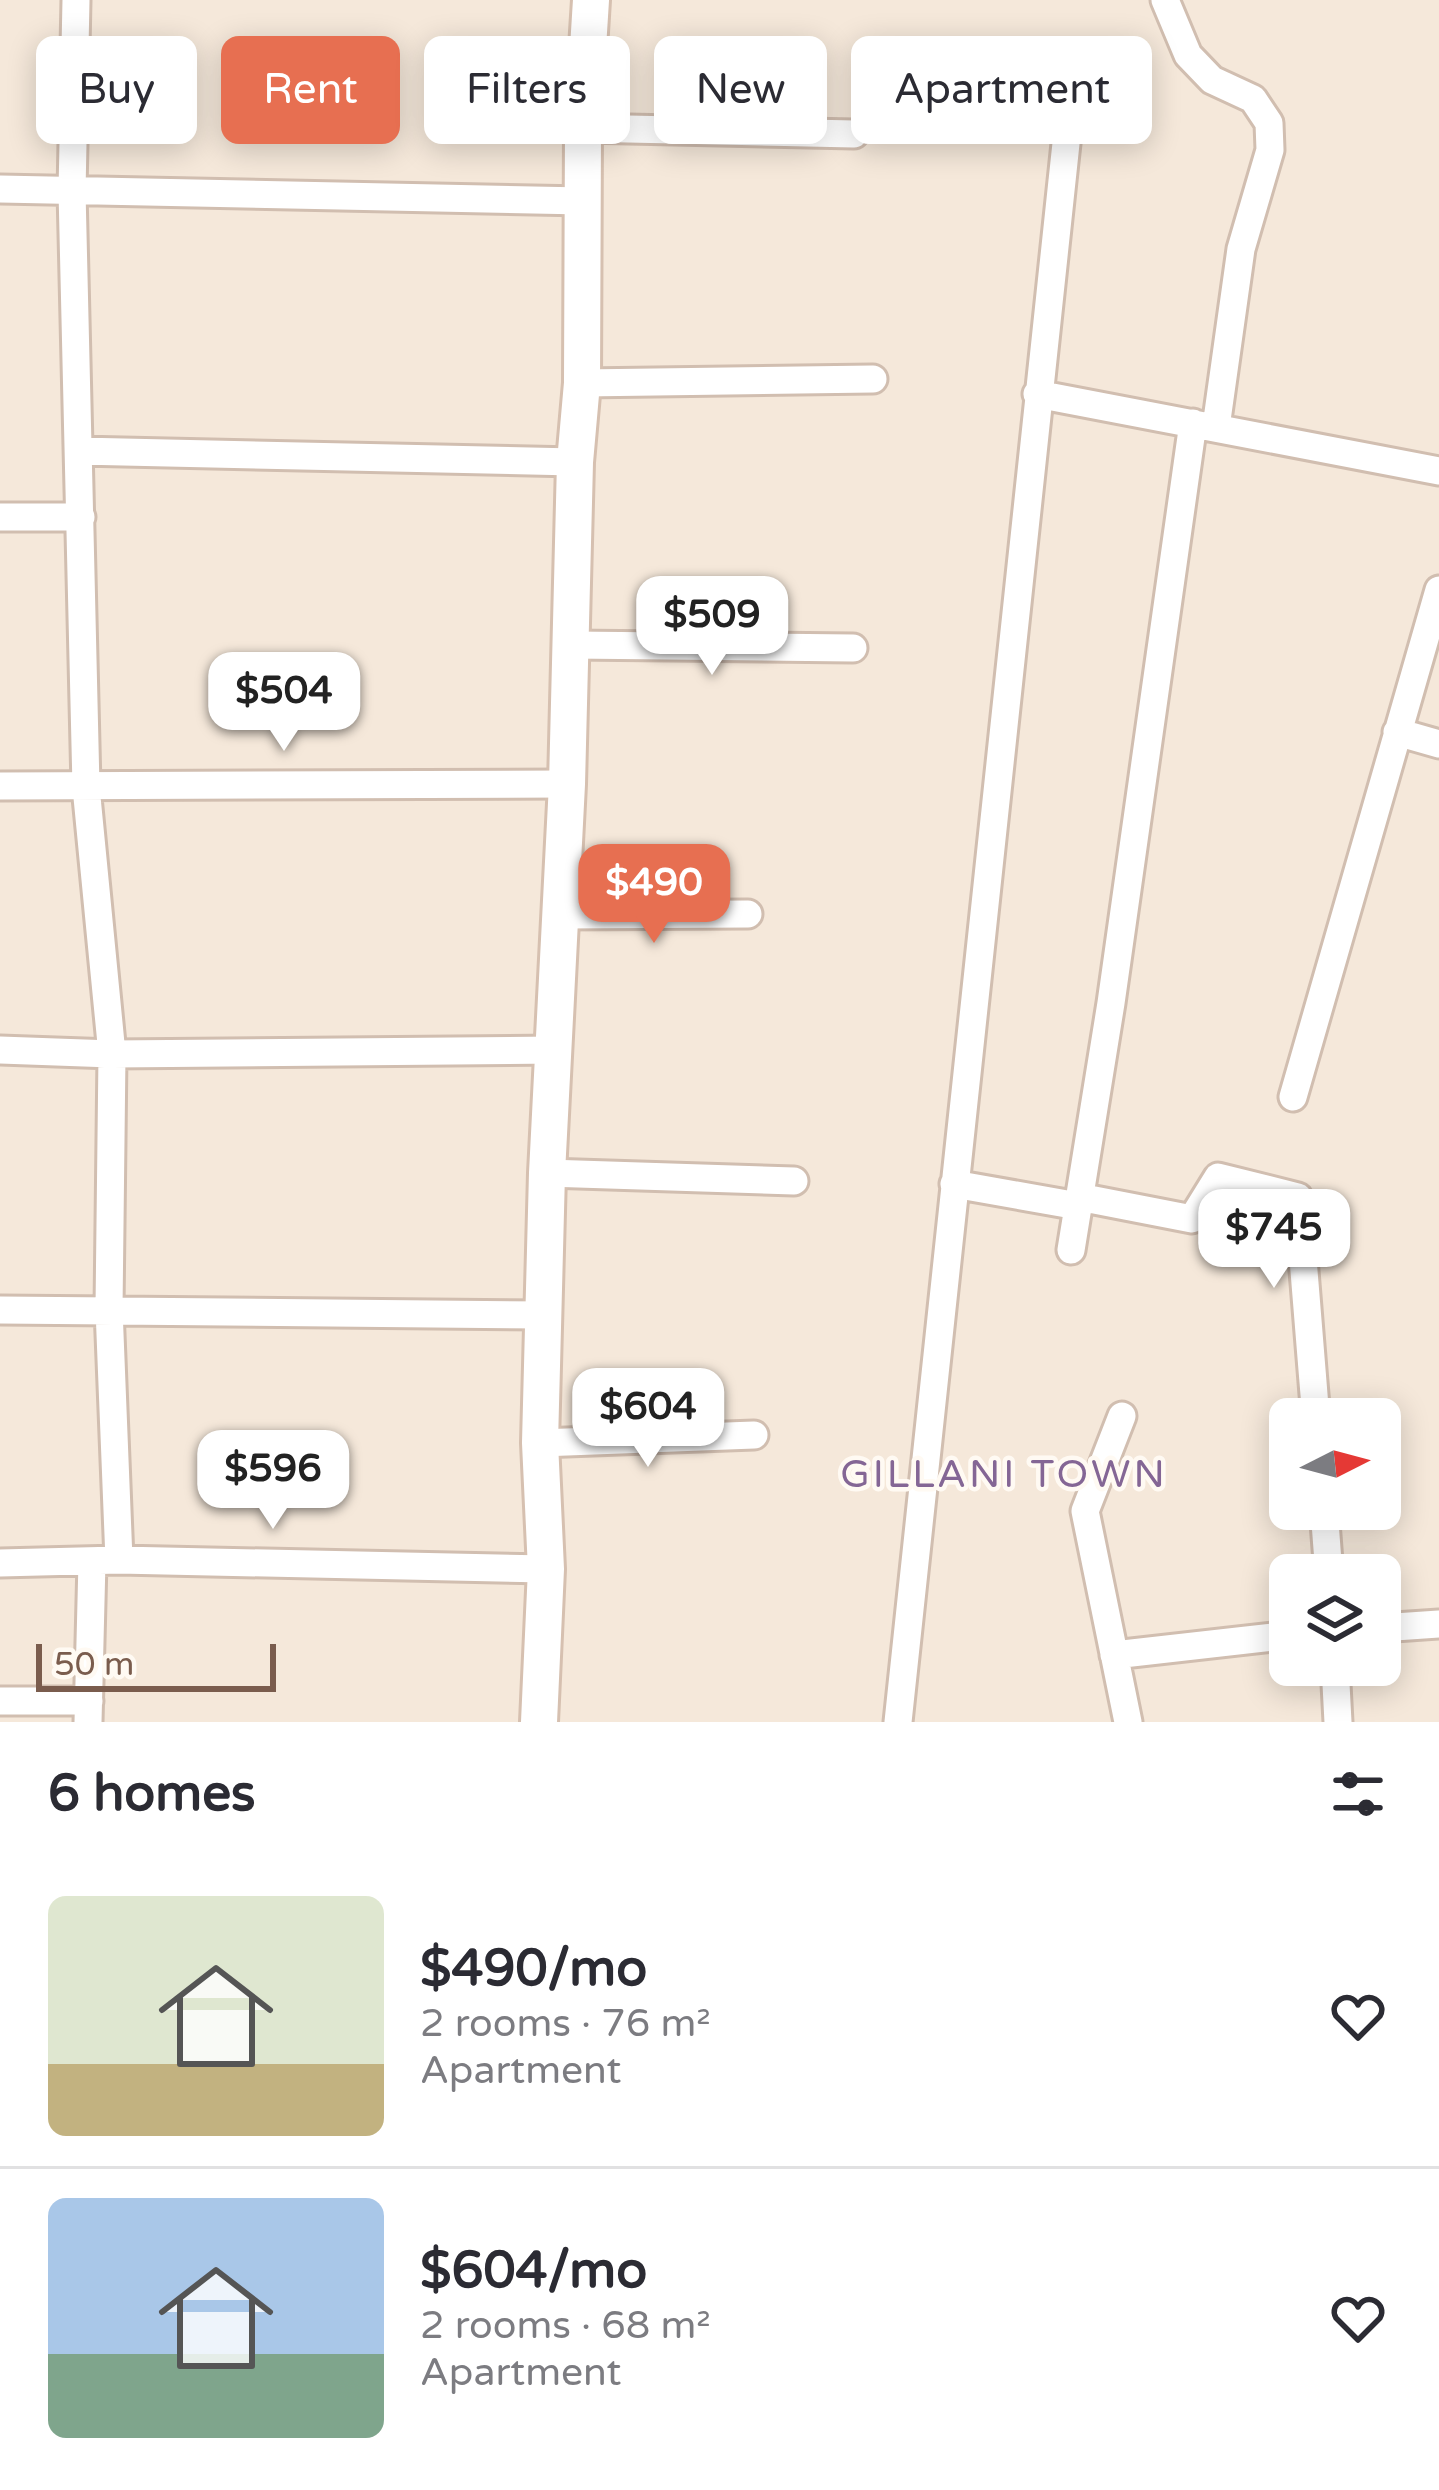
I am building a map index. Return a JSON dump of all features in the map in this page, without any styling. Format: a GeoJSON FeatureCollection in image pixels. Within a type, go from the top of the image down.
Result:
{"type":"FeatureCollection","features":[{"type":"Feature","properties":{"kind":"street"},"geometry":{"type":"LineString","coordinates":[[0,1701],[88,1712],[106,1560],[112,1054],[86,788],[72,191],[76,0]]}},
{"type":"Feature","properties":{"kind":"street"},"geometry":{"type":"LineString","coordinates":[[589,36],[591,0]]}},
{"type":"Feature","properties":{"kind":"street"},"geometry":{"type":"LineString","coordinates":[[1071,1250],[1204,425],[1240,249],[1270,150],[1269,123],[1253,98],[1212,80],[1188,55],[1165,0]]}},
{"type":"Feature","properties":{"kind":"street"},"geometry":{"type":"LineString","coordinates":[[630,129],[851,134]]}},
{"type":"Feature","properties":{"kind":"street"},"geometry":{"type":"LineString","coordinates":[[539,1722],[546,1569],[540,1443],[547,1172],[582,383],[584,144]]}},
{"type":"Feature","properties":{"kind":"street"},"geometry":{"type":"LineString","coordinates":[[898,1722],[1066,144]]}},
{"type":"Feature","properties":{"kind":"street"},"geometry":{"type":"LineString","coordinates":[[0,190],[584,201]]}},
{"type":"Feature","properties":{"kind":"street"},"geometry":{"type":"LineString","coordinates":[[582,383],[873,379]]}},
{"type":"Feature","properties":{"kind":"street"},"geometry":{"type":"LineString","coordinates":[[1037,394],[1439,471]]}},
{"type":"Feature","properties":{"kind":"street"},"geometry":{"type":"LineString","coordinates":[[79,451],[575,462]]}},
{"type":"Feature","properties":{"kind":"street"},"geometry":{"type":"LineString","coordinates":[[0,517],[81,517]]}},
{"type":"Feature","properties":{"kind":"street"},"geometry":{"type":"LineString","coordinates":[[1293,1097],[1439,590]]}},
{"type":"Feature","properties":{"kind":"street"},"geometry":{"type":"LineString","coordinates":[[572,645],[853,648]]}},
{"type":"Feature","properties":{"kind":"street"},"geometry":{"type":"LineString","coordinates":[[1397,732],[1439,744]]}},
{"type":"Feature","properties":{"kind":"street"},"geometry":{"type":"LineString","coordinates":[[0,786],[567,784]]}},
{"type":"Feature","properties":{"kind":"street"},"geometry":{"type":"LineString","coordinates":[[560,915],[748,914]]}},
{"type":"Feature","properties":{"kind":"street"},"geometry":{"type":"LineString","coordinates":[[0,1050],[112,1054],[556,1050]]}},
{"type":"Feature","properties":{"kind":"street"},"geometry":{"type":"LineString","coordinates":[[547,1172],[794,1181]]}},
{"type":"Feature","properties":{"kind":"street"},"geometry":{"type":"LineString","coordinates":[[954,1184],[1192,1219],[1218,1177],[1298,1197],[1314,1398]]}},
{"type":"Feature","properties":{"kind":"street"},"geometry":{"type":"LineString","coordinates":[[0,1310],[545,1315]]}},
{"type":"Feature","properties":{"kind":"street"},"geometry":{"type":"LineString","coordinates":[[1122,1416],[1085,1511],[1128,1722]]}},
{"type":"Feature","properties":{"kind":"street"},"geometry":{"type":"LineString","coordinates":[[540,1443],[754,1435]]}},
{"type":"Feature","properties":{"kind":"street"},"geometry":{"type":"LineString","coordinates":[[0,1563],[106,1560],[546,1569]]}},
{"type":"Feature","properties":{"kind":"street"},"geometry":{"type":"LineString","coordinates":[[1401,1627],[1439,1624]]}},
{"type":"Feature","properties":{"kind":"street"},"geometry":{"type":"LineString","coordinates":[[1114,1655],[1269,1637]]}},
{"type":"Feature","properties":{"kind":"street"},"geometry":{"type":"LineString","coordinates":[[1336,1686],[1338,1722]]}},
{"type":"Feature","properties":{"kind":"shaded area"},"geometry":{"type":"Polygon","coordinates":[[[0,0],[1439,0],[1439,1722],[0,1722],[0,0]]]}},
{"type":"Feature","properties":{"kind":"district","name":"GILLANI TOWN"},"geometry":{"type":"Point","coordinates":[1004,1474]}}]}
